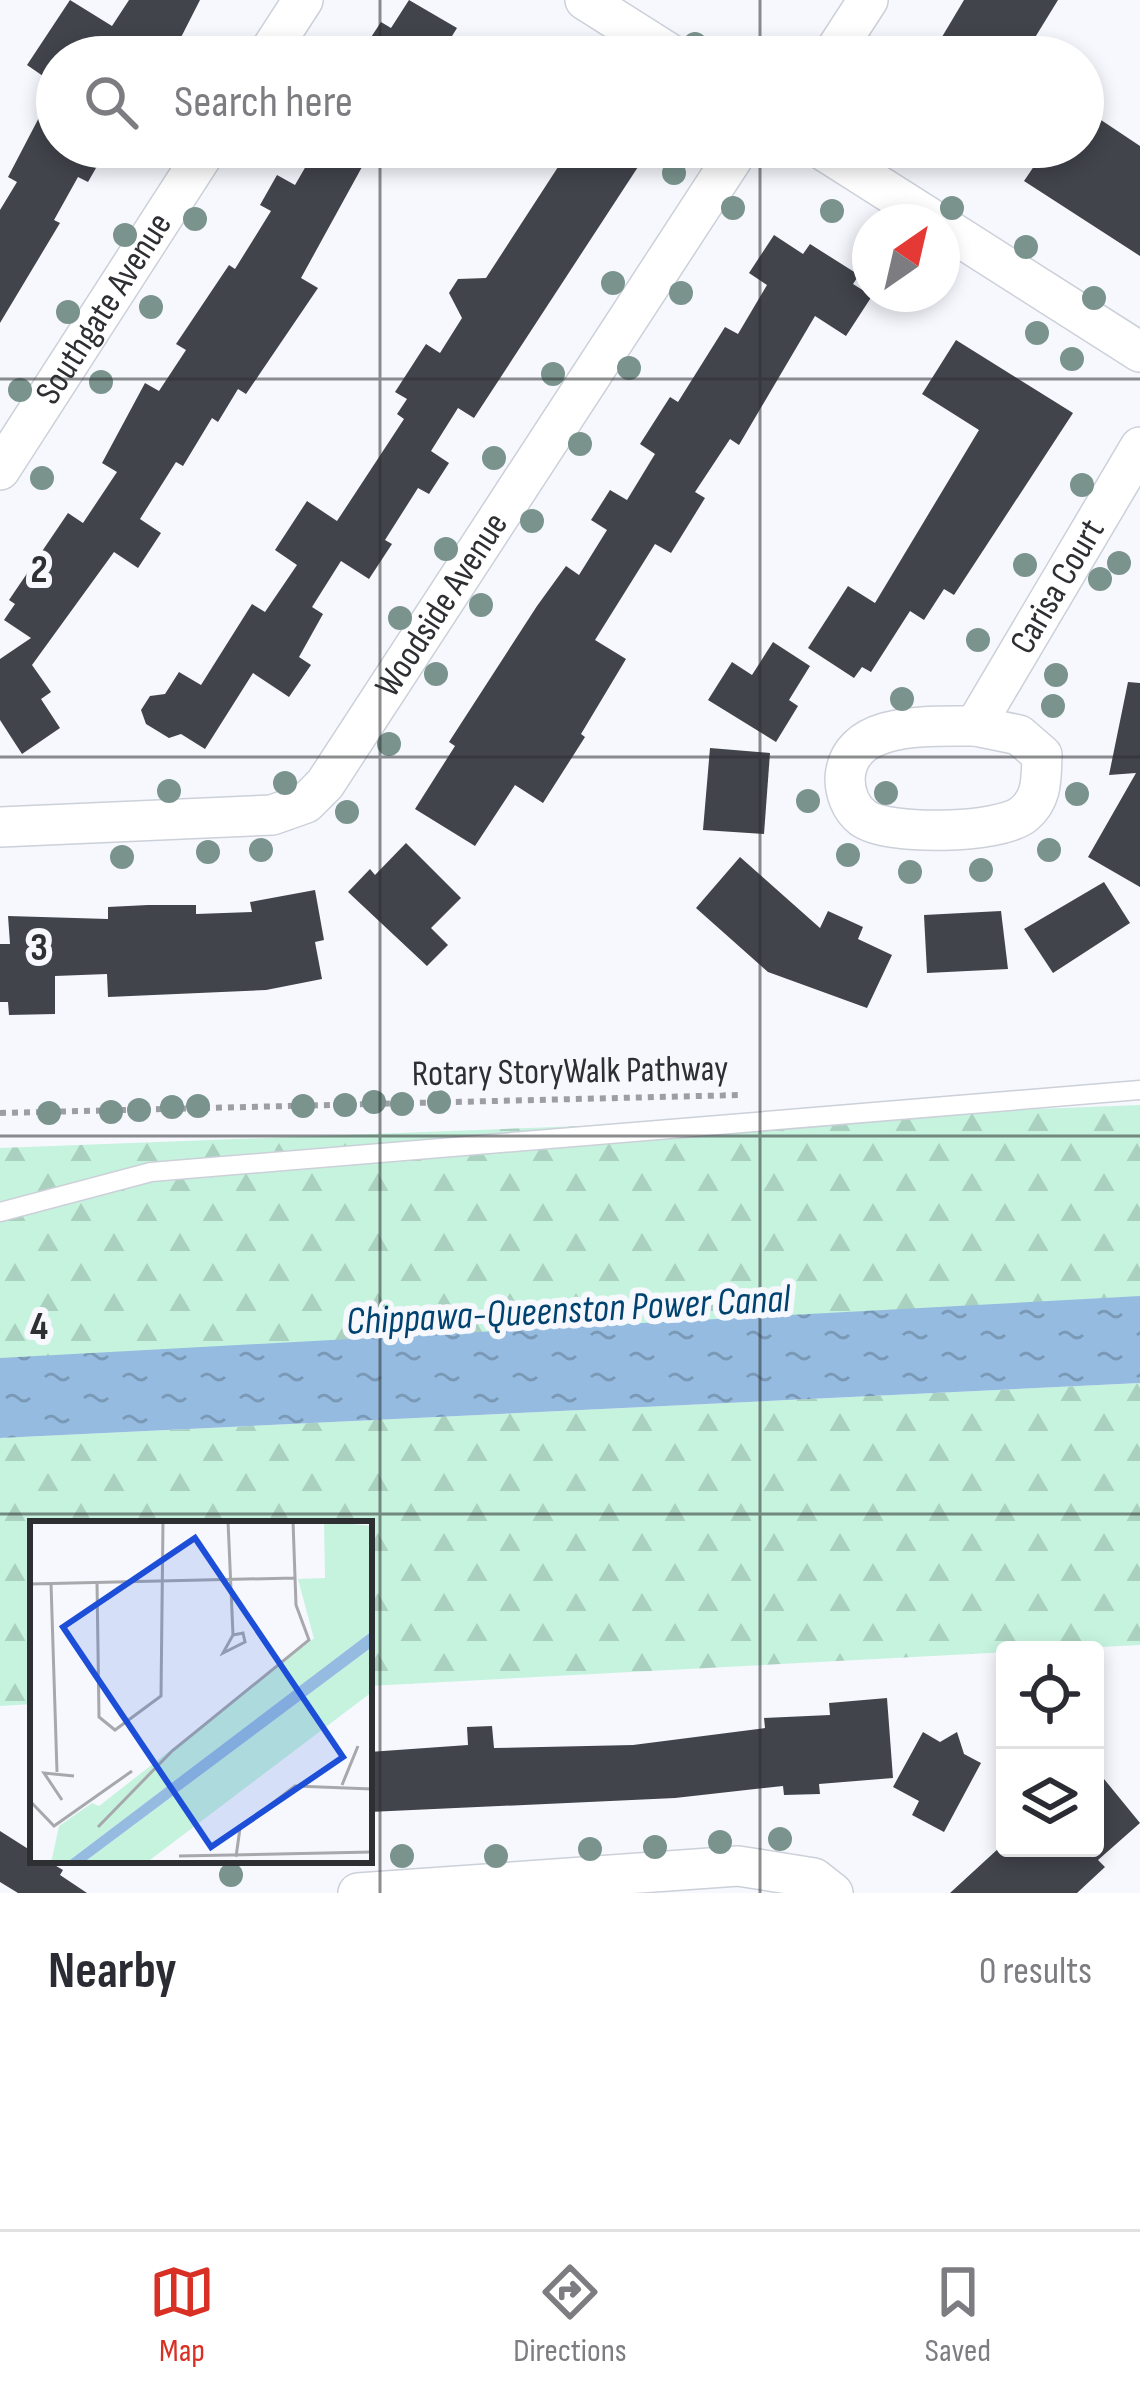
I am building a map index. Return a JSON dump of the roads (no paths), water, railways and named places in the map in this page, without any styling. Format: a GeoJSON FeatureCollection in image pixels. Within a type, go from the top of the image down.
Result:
{"type":"FeatureCollection","features":[{"type":"Feature","properties":{"kind":"street"},"geometry":{"type":"LineString","coordinates":[[280,36],[303,0]]}},
{"type":"Feature","properties":{"kind":"street"},"geometry":{"type":"LineString","coordinates":[[585,0],[642,36]]}},
{"type":"Feature","properties":{"kind":"street"},"geometry":{"type":"LineString","coordinates":[[845,36],[868,0]]}},
{"type":"Feature","properties":{"kind":"street","name":"Southgate Avenue"},"geometry":{"type":"LineString","coordinates":[[0,470],[194,168]]}},
{"type":"Feature","properties":{"kind":"street","name":"Woodside Avenue"},"geometry":{"type":"LineString","coordinates":[[0,827],[272,815],[306,803],[326,784],[726,168]]}},
{"type":"Feature","properties":{"kind":"street"},"geometry":{"type":"LineString","coordinates":[[851,168],[908,204]]}},
{"type":"Feature","properties":{"kind":"street"},"geometry":{"type":"LineString","coordinates":[[960,237],[1140,352]]}},
{"type":"Feature","properties":{"kind":"street","name":"Carisa Court"},"geometry":{"type":"LineString","coordinates":[[975,726],[1140,447]]}},
{"type":"Feature","properties":{"kind":"street"},"geometry":{"type":"LineString","coordinates":[[975,726],[1019,735],[1042,755],[1041,793],[1022,817],[984,826],[899,830],[862,818],[844,793],[846,766],[859,742],[884,734],[975,726]]}},
{"type":"Feature","properties":{"kind":"street"},"geometry":{"type":"LineString","coordinates":[[358,1893],[738,1866],[814,1878],[832,1893]]}},
{"type":"Feature","properties":{"kind":"lane"},"geometry":{"type":"LineString","coordinates":[[0,1212],[151,1172],[1140,1090]]}},
{"type":"Feature","properties":{"kind":"water","name":"Chippawa-Queenston Power Canal"},"geometry":{"type":"Polygon","coordinates":[[[1140,1296],[1140,1383],[0,1438],[0,1358],[1140,1296]]]}}]}
